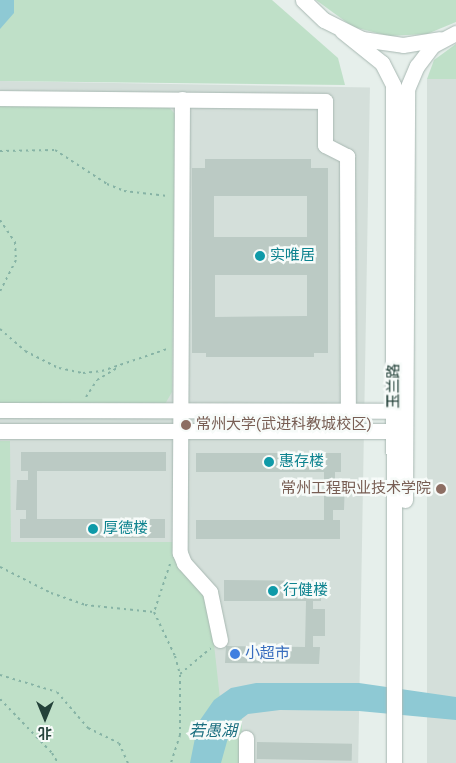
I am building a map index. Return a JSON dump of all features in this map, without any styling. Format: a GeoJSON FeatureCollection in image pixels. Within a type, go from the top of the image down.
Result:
{"type":"FeatureCollection","features":[{"type":"Feature","properties":{"kind":"street"},"geometry":{"type":"LineString","coordinates":[[303,0],[324,20],[342,31],[382,44],[404,45],[431,42],[456,33]]}},
{"type":"Feature","properties":{"kind":"street","name":"玉兰路"},"geometry":{"type":"LineString","coordinates":[[342,31],[382,63],[393,85],[394,411]]}},
{"type":"Feature","properties":{"kind":"street","name":"玉兰路"},"geometry":{"type":"LineString","coordinates":[[394,763],[399,721],[400,681],[399,427],[407,89],[417,66],[432,45],[456,33]]}},
{"type":"Feature","properties":{"kind":"street"},"geometry":{"type":"LineString","coordinates":[[0,98],[325,100],[325,145],[346,156],[348,411]]}},
{"type":"Feature","properties":{"kind":"street"},"geometry":{"type":"LineString","coordinates":[[182,99],[180,553],[184,562],[210,592],[220,640]]}},
{"type":"Feature","properties":{"kind":"street"},"geometry":{"type":"LineString","coordinates":[[0,410],[394,411],[399,427],[180,431],[0,431]]}},
{"type":"Feature","properties":{"kind":"street","name":"玉兰路"},"geometry":{"type":"LineString","coordinates":[[399,721],[404,763]]}},
{"type":"Feature","properties":{"kind":"street"},"geometry":{"type":"LineString","coordinates":[[246,738],[246,763]]}},
{"type":"Feature","properties":{"kind":"path"},"geometry":{"type":"LineString","coordinates":[[0,151],[55,150],[107,184],[124,191],[181,197]]}},
{"type":"Feature","properties":{"kind":"path"},"geometry":{"type":"LineString","coordinates":[[0,220],[15,242],[16,260],[0,292]]}},
{"type":"Feature","properties":{"kind":"path"},"geometry":{"type":"LineString","coordinates":[[0,329],[25,351],[59,368],[83,374],[123,364],[181,344]]}},
{"type":"Feature","properties":{"kind":"path"},"geometry":{"type":"LineString","coordinates":[[84,410],[86,398],[97,380],[123,364]]}},
{"type":"Feature","properties":{"kind":"path"},"geometry":{"type":"LineString","coordinates":[[171,763],[180,734],[180,675],[175,656],[154,612],[168,567],[180,553]]}},
{"type":"Feature","properties":{"kind":"path"},"geometry":{"type":"LineString","coordinates":[[0,567],[51,593],[85,605],[154,612]]}},
{"type":"Feature","properties":{"kind":"path"},"geometry":{"type":"LineString","coordinates":[[180,675],[220,640]]}},
{"type":"Feature","properties":{"kind":"path"},"geometry":{"type":"LineString","coordinates":[[0,675],[57,692],[88,728],[120,743],[128,763]]}},
{"type":"Feature","properties":{"kind":"path"},"geometry":{"type":"LineString","coordinates":[[0,699],[52,753],[58,763]]}},
{"type":"Feature","properties":{"kind":"shaded area","name":"常州工程职业技术学院"},"geometry":{"type":"Polygon","coordinates":[[[427,79],[456,79],[456,763],[427,763],[427,79]]]}},
{"type":"Feature","properties":{"kind":"shaded area","name":"常州大学(武进科教城校区)"},"geometry":{"type":"Polygon","coordinates":[[[0,81],[370,87],[358,763],[0,763],[0,81]]]}},
{"type":"Feature","properties":{"kind":"green space"},"geometry":{"type":"Polygon","coordinates":[[[0,0],[272,0],[338,58],[345,85],[0,81],[0,0]]]}},
{"type":"Feature","properties":{"kind":"green space"},"geometry":{"type":"Polygon","coordinates":[[[316,0],[456,0],[456,22],[427,34],[389,36],[353,27],[316,0]]]}},
{"type":"Feature","properties":{"kind":"green space"},"geometry":{"type":"Polygon","coordinates":[[[456,44],[456,79],[427,79],[434,60],[456,44]]]}},
{"type":"Feature","properties":{"kind":"green space"},"geometry":{"type":"Polygon","coordinates":[[[0,104],[166,104],[175,114],[172,392],[165,404],[0,403],[0,104]]]}},
{"type":"Feature","properties":{"kind":"green space"},"geometry":{"type":"Polygon","coordinates":[[[0,441],[10,441],[11,542],[174,542],[202,588],[212,626],[222,717],[242,717],[242,763],[0,763],[0,441]]]}},
{"type":"Feature","properties":{"kind":"water"},"geometry":{"type":"Polygon","coordinates":[[[0,0],[14,0],[14,13],[0,29],[0,0]]]}},
{"type":"Feature","properties":{"kind":"water","name":"若愚湖"},"geometry":{"type":"Polygon","coordinates":[[[256,683],[359,683],[456,697],[456,720],[359,711],[280,710],[248,714],[231,727],[221,763],[190,763],[198,723],[214,700],[231,688],[256,683]]]}},
{"type":"Feature","properties":{"kind":"building","name":"实唯居"},"geometry":{"type":"Polygon","coordinates":[[[205,159],[311,159],[311,168],[328,168],[328,353],[314,353],[314,357],[206,357],[206,353],[192,353],[192,168],[205,168],[205,159]],[[214,196],[214,237],[307,237],[307,196],[214,196]],[[215,275],[215,317],[307,316],[307,275],[215,275]]]}},
{"type":"Feature","properties":{"kind":"building"},"geometry":{"type":"Polygon","coordinates":[[[21,452],[166,452],[166,471],[37,471],[37,519],[165,519],[165,538],[20,538],[20,519],[26,519],[26,510],[16,510],[17,480],[28,480],[28,471],[21,471],[21,452]]]}},
{"type":"Feature","properties":{"kind":"building"},"geometry":{"type":"Polygon","coordinates":[[[196,453],[341,453],[341,472],[335,472],[335,480],[345,480],[344,510],[333,510],[333,520],[340,520],[340,539],[196,539],[196,520],[324,520],[324,472],[196,472],[196,453]]]}},
{"type":"Feature","properties":{"kind":"building"},"geometry":{"type":"Polygon","coordinates":[[[224,580],[321,581],[321,601],[313,601],[313,609],[325,609],[325,636],[313,636],[313,647],[320,647],[319,664],[225,663],[226,646],[305,647],[306,601],[224,601],[224,580]]]}},
{"type":"Feature","properties":{"kind":"building"},"geometry":{"type":"Polygon","coordinates":[[[257,742],[352,744],[352,761],[257,759],[257,742]]]}},
{"type":"Feature","properties":{"kind":"place","name":"实唯居"},"geometry":{"type":"Point","coordinates":[260,256]}},
{"type":"Feature","properties":{"kind":"place","name":"常州大学(武进科教城校区)"},"geometry":{"type":"Point","coordinates":[186,425]}},
{"type":"Feature","properties":{"kind":"place","name":"惠存楼"},"geometry":{"type":"Point","coordinates":[269,462]}},
{"type":"Feature","properties":{"kind":"place","name":"常州工程职业技术学院"},"geometry":{"type":"Point","coordinates":[441,489]}},
{"type":"Feature","properties":{"kind":"place","name":"厚德楼"},"geometry":{"type":"Point","coordinates":[93,529]}},
{"type":"Feature","properties":{"kind":"place","name":"行健楼"},"geometry":{"type":"Point","coordinates":[273,591]}},
{"type":"Feature","properties":{"kind":"place","name":"小超市"},"geometry":{"type":"Point","coordinates":[235,654]}}]}
